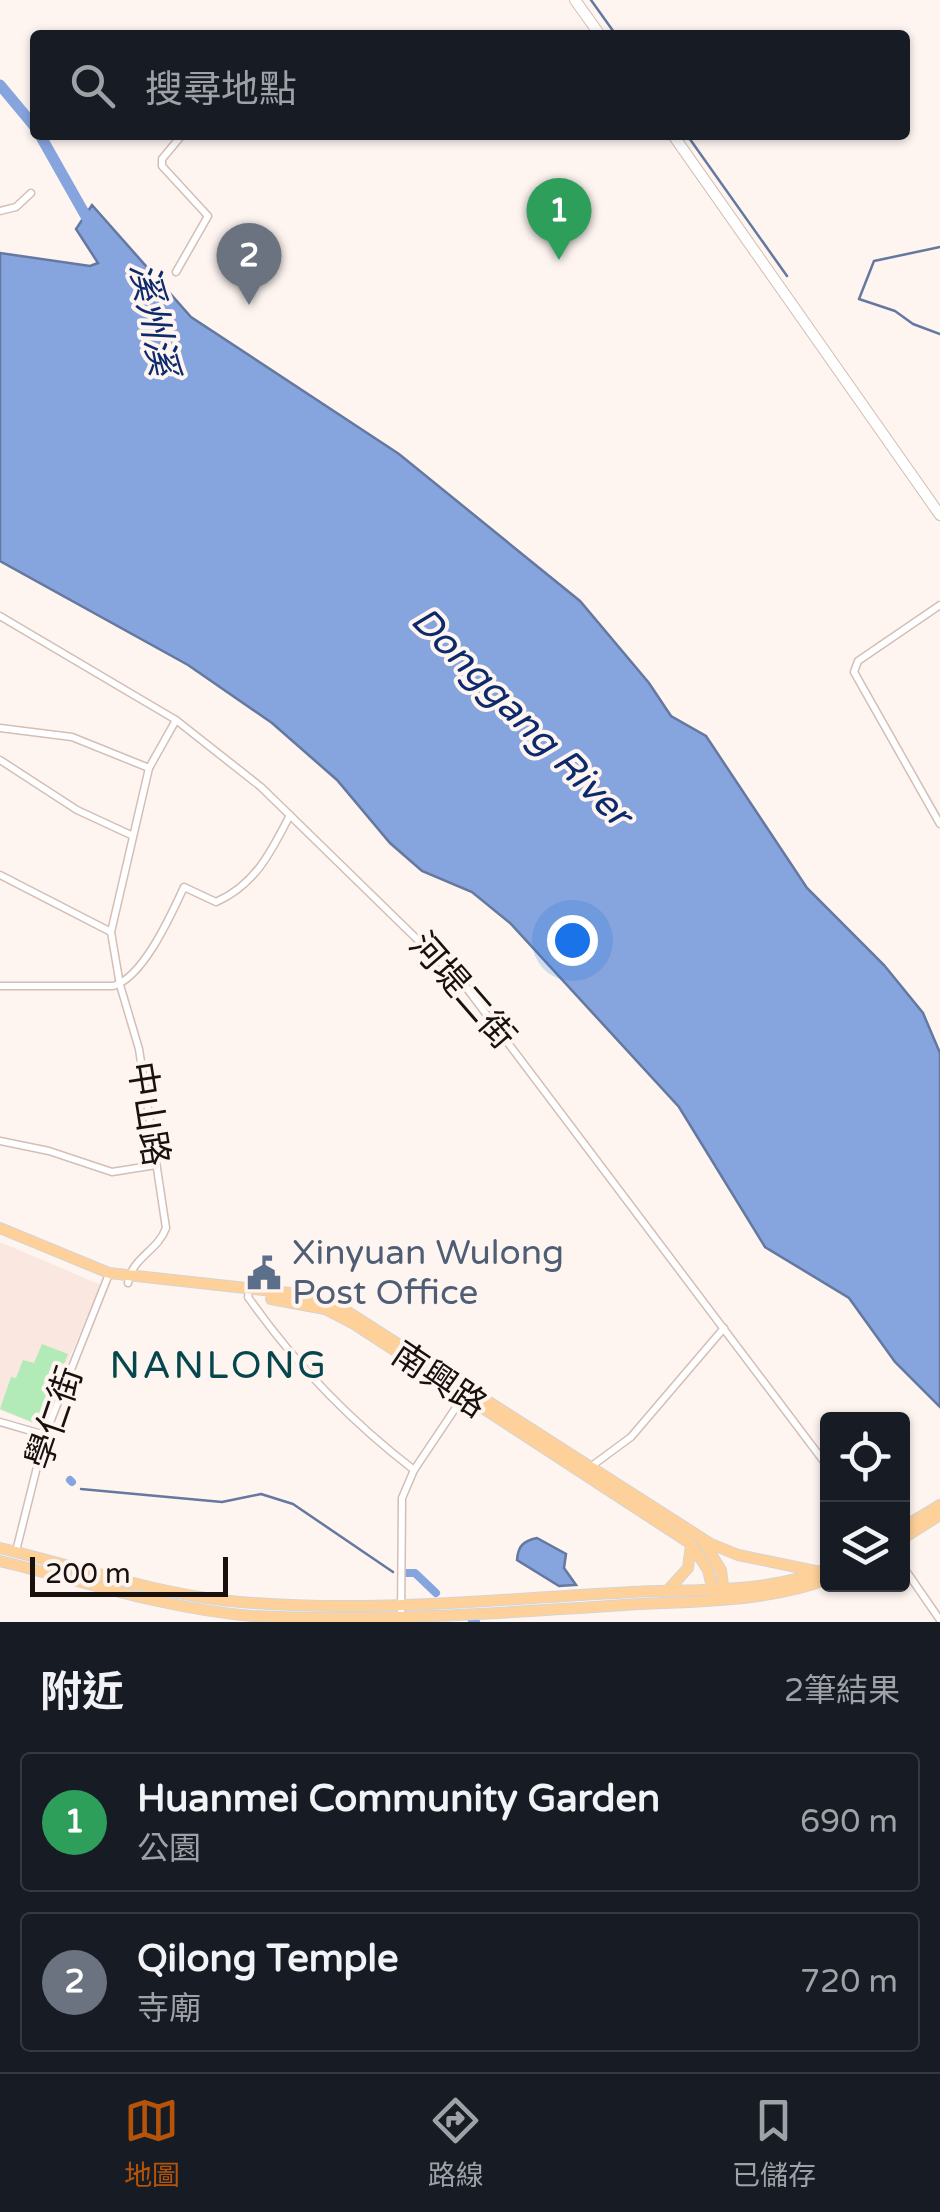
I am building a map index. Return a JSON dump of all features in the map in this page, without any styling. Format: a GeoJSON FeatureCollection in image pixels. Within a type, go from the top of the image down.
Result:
{"type":"FeatureCollection","features":[{"type":"Feature","properties":{"kind":"main road"},"geometry":{"type":"LineString","coordinates":[[575,0],[596,30]]}},
{"type":"Feature","properties":{"kind":"main road"},"geometry":{"type":"LineString","coordinates":[[676,140],[940,514]]}},
{"type":"Feature","properties":{"kind":"main road","name":"南興路"},"geometry":{"type":"LineString","coordinates":[[0,1232],[108,1276],[248,1294],[290,1293],[345,1310],[584,1471],[695,1540],[738,1556],[820,1572]]}},
{"type":"Feature","properties":{"kind":"main road"},"geometry":{"type":"LineString","coordinates":[[910,1523],[940,1505]]}},
{"type":"Feature","properties":{"kind":"main road"},"geometry":{"type":"LineString","coordinates":[[910,1533],[940,1516]]}},
{"type":"Feature","properties":{"kind":"main road"},"geometry":{"type":"LineString","coordinates":[[668,1590],[688,1568],[695,1540]]}},
{"type":"Feature","properties":{"kind":"main road","name":"南興路"},"geometry":{"type":"LineString","coordinates":[[695,1540],[721,1570],[718,1593],[820,1574]]}},
{"type":"Feature","properties":{"kind":"main road"},"geometry":{"type":"LineString","coordinates":[[0,1548],[164,1590],[227,1600],[401,1614],[668,1590],[718,1593]]}},
{"type":"Feature","properties":{"kind":"main road"},"geometry":{"type":"LineString","coordinates":[[2,1562],[171,1604],[253,1616],[401,1614],[718,1593]]}},
{"type":"Feature","properties":{"kind":"street"},"geometry":{"type":"LineString","coordinates":[[176,272],[208,216],[162,166],[162,159],[178,140]]}},
{"type":"Feature","properties":{"kind":"street"},"geometry":{"type":"LineString","coordinates":[[0,211],[16,208],[31,192]]}},
{"type":"Feature","properties":{"kind":"street"},"geometry":{"type":"LineString","coordinates":[[940,605],[858,661],[854,672],[940,824]]}},
{"type":"Feature","properties":{"kind":"street","name":"河堤二街"},"geometry":{"type":"LineString","coordinates":[[0,616],[176,720],[290,815],[465,986],[820,1456]]}},
{"type":"Feature","properties":{"kind":"street","name":"中山路"},"geometry":{"type":"LineString","coordinates":[[129,1280],[137,1261],[161,1241],[166,1228],[139,1049],[120,985],[111,932],[130,834],[149,768],[176,720]]}},
{"type":"Feature","properties":{"kind":"street"},"geometry":{"type":"LineString","coordinates":[[0,728],[72,737],[149,768]]}},
{"type":"Feature","properties":{"kind":"street"},"geometry":{"type":"LineString","coordinates":[[0,760],[77,810],[130,834]]}},
{"type":"Feature","properties":{"kind":"street"},"geometry":{"type":"LineString","coordinates":[[0,986],[120,985],[128,981],[164,928],[184,887],[216,902],[241,889],[254,880],[290,815]]}},
{"type":"Feature","properties":{"kind":"street"},"geometry":{"type":"LineString","coordinates":[[0,875],[111,932]]}},
{"type":"Feature","properties":{"kind":"street"},"geometry":{"type":"LineString","coordinates":[[0,1141],[50,1151],[112,1172],[156,1165]]}},
{"type":"Feature","properties":{"kind":"street","name":"學仁街"},"geometry":{"type":"LineString","coordinates":[[15,1552],[44,1435],[108,1276]]}},
{"type":"Feature","properties":{"kind":"street"},"geometry":{"type":"LineString","coordinates":[[248,1294],[330,1399],[414,1470]]}},
{"type":"Feature","properties":{"kind":"street"},"geometry":{"type":"LineString","coordinates":[[584,1471],[631,1436],[724,1328]]}},
{"type":"Feature","properties":{"kind":"street"},"geometry":{"type":"LineString","coordinates":[[401,1614],[402,1498],[414,1470],[466,1393]]}},
{"type":"Feature","properties":{"kind":"street"},"geometry":{"type":"LineString","coordinates":[[0,1422],[44,1435]]}},
{"type":"Feature","properties":{"kind":"street"},"geometry":{"type":"LineString","coordinates":[[2,1562],[15,1552]]}},
{"type":"Feature","properties":{"kind":"street"},"geometry":{"type":"LineString","coordinates":[[910,1577],[940,1620]]}},
{"type":"Feature","properties":{"kind":"shaded area"},"geometry":{"type":"Polygon","coordinates":[[[0,1242],[101,1285],[46,1411],[32,1423],[0,1410],[0,1242]]]}},
{"type":"Feature","properties":{"kind":"green space"},"geometry":{"type":"Polygon","coordinates":[[[42,1344],[68,1354],[60,1374],[50,1370],[42,1389],[53,1394],[46,1411],[32,1422],[0,1409],[11,1377],[16,1378],[23,1360],[34,1363],[42,1344]]]}},
{"type":"Feature","properties":{"kind":"water","name":"Donggang River"},"geometry":{"type":"Polygon","coordinates":[[[92,205],[191,317],[399,454],[580,601],[649,683],[671,716],[706,736],[807,888],[884,965],[923,1013],[940,1053],[940,1407],[895,1362],[849,1298],[765,1247],[679,1107],[510,923],[472,892],[422,871],[390,843],[337,780],[272,723],[188,665],[0,561],[0,253],[90,266],[98,263],[76,229],[92,205]]]}},
{"type":"Feature","properties":{"kind":"water"},"geometry":{"type":"Polygon","coordinates":[[[537,1538],[566,1554],[564,1568],[576,1585],[559,1586],[517,1560],[522,1545],[537,1538]]]}},
{"type":"Feature","properties":{"kind":"waterway"},"geometry":{"type":"LineString","coordinates":[[591,0],[612,30]]}},
{"type":"Feature","properties":{"kind":"waterway","name":"溪州溪"},"geometry":{"type":"LineString","coordinates":[[0,85],[30,121]]}},
{"type":"Feature","properties":{"kind":"waterway","name":"溪州溪"},"geometry":{"type":"LineString","coordinates":[[43,140],[92,227]]}},
{"type":"Feature","properties":{"kind":"waterway"},"geometry":{"type":"LineString","coordinates":[[691,140],[787,276]]}},
{"type":"Feature","properties":{"kind":"waterway"},"geometry":{"type":"LineString","coordinates":[[940,247],[874,261],[859,299],[895,311],[913,324],[940,334]]}},
{"type":"Feature","properties":{"kind":"waterway"},"geometry":{"type":"LineString","coordinates":[[81,1489],[222,1502],[261,1494],[293,1504],[393,1572]]}},
{"type":"Feature","properties":{"kind":"waterway"},"geometry":{"type":"LineString","coordinates":[[405,1573],[415,1573],[436,1593]]}},
{"type":"Feature","properties":{"kind":"waterway"},"geometry":{"type":"LineString","coordinates":[[472,1620],[476,1622]]}},
{"type":"Feature","properties":{"kind":"place","name":"Huanmei Community Garden"},"geometry":{"type":"Point","coordinates":[559,260]}},
{"type":"Feature","properties":{"kind":"place","name":"Qilong Temple"},"geometry":{"type":"Point","coordinates":[249,305]}},
{"type":"Feature","properties":{"kind":"place","name":"Xinyuan Wulong Post Office"},"geometry":{"type":"Point","coordinates":[264,1273]}},
{"type":"Feature","properties":{"kind":"district","name":"NANLONG"},"geometry":{"type":"Point","coordinates":[219,1366]}}]}
